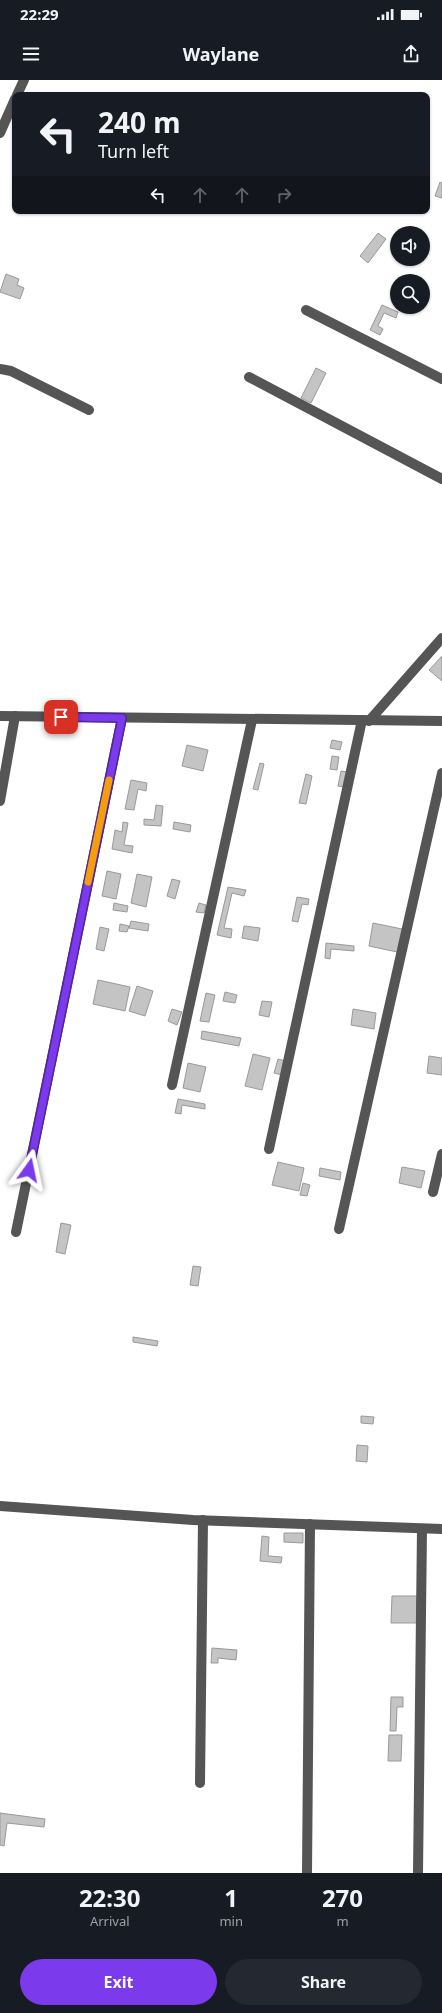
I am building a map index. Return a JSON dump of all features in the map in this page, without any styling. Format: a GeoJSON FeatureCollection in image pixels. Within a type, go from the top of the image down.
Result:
{"type":"FeatureCollection","features":[{"type":"Feature","properties":{"kind":"street"},"geometry":{"type":"LineString","coordinates":[[18,92],[24,80]]}},
{"type":"Feature","properties":{"kind":"street"},"geometry":{"type":"LineString","coordinates":[[0,133],[12,106]]}},
{"type":"Feature","properties":{"kind":"street"},"geometry":{"type":"LineString","coordinates":[[306,310],[442,379]]}},
{"type":"Feature","properties":{"kind":"street"},"geometry":{"type":"LineString","coordinates":[[0,369],[11,371],[89,410]]}},
{"type":"Feature","properties":{"kind":"street"},"geometry":{"type":"LineString","coordinates":[[249,377],[442,479]]}},
{"type":"Feature","properties":{"kind":"street"},"geometry":{"type":"LineString","coordinates":[[269,1149],[365,720],[442,638]]}},
{"type":"Feature","properties":{"kind":"street"},"geometry":{"type":"LineString","coordinates":[[0,716],[442,721]]}},
{"type":"Feature","properties":{"kind":"street"},"geometry":{"type":"LineString","coordinates":[[0,801],[15,716]]}},
{"type":"Feature","properties":{"kind":"street"},"geometry":{"type":"LineString","coordinates":[[16,1232],[122,718]]}},
{"type":"Feature","properties":{"kind":"street"},"geometry":{"type":"LineString","coordinates":[[172,1085],[252,720]]}},
{"type":"Feature","properties":{"kind":"street"},"geometry":{"type":"LineString","coordinates":[[339,1229],[442,773]]}},
{"type":"Feature","properties":{"kind":"street"},"geometry":{"type":"LineString","coordinates":[[433,1192],[442,1154]]}},
{"type":"Feature","properties":{"kind":"street"},"geometry":{"type":"LineString","coordinates":[[0,1506],[203,1520],[442,1529]]}},
{"type":"Feature","properties":{"kind":"street"},"geometry":{"type":"LineString","coordinates":[[200,1782],[203,1520]]}},
{"type":"Feature","properties":{"kind":"street"},"geometry":{"type":"LineString","coordinates":[[307,1873],[310,1524]]}},
{"type":"Feature","properties":{"kind":"street"},"geometry":{"type":"LineString","coordinates":[[418,1873],[422,1529]]}},
{"type":"Feature","properties":{"kind":"building"},"geometry":{"type":"Polygon","coordinates":[[[440,182],[442,183],[442,198],[435,196],[440,182]]]}},
{"type":"Feature","properties":{"kind":"building"},"geometry":{"type":"Polygon","coordinates":[[[378,233],[386,239],[368,263],[360,256],[378,233]]]}},
{"type":"Feature","properties":{"kind":"building"},"geometry":{"type":"Polygon","coordinates":[[[6,274],[19,279],[17,285],[24,288],[20,299],[0,292],[6,274]]]}},
{"type":"Feature","properties":{"kind":"building"},"geometry":{"type":"Polygon","coordinates":[[[382,305],[390,308],[390,314],[397,314],[396,318],[384,313],[378,326],[383,329],[380,335],[370,330],[382,305]]]}},
{"type":"Feature","properties":{"kind":"building"},"geometry":{"type":"Polygon","coordinates":[[[316,368],[326,373],[311,403],[301,398],[316,368]]]}},
{"type":"Feature","properties":{"kind":"building"},"geometry":{"type":"Polygon","coordinates":[[[442,656],[442,681],[429,670],[442,656]]]}},
{"type":"Feature","properties":{"kind":"building"},"geometry":{"type":"Polygon","coordinates":[[[332,740],[342,742],[340,750],[330,748],[332,740]]]}},
{"type":"Feature","properties":{"kind":"building"},"geometry":{"type":"Polygon","coordinates":[[[187,745],[208,750],[203,771],[182,766],[187,745]]]}},
{"type":"Feature","properties":{"kind":"building"},"geometry":{"type":"Polygon","coordinates":[[[332,756],[339,757],[337,770],[330,769],[332,756]]]}},
{"type":"Feature","properties":{"kind":"building"},"geometry":{"type":"Polygon","coordinates":[[[260,763],[264,764],[258,790],[253,789],[260,763]]]}},
{"type":"Feature","properties":{"kind":"building"},"geometry":{"type":"Polygon","coordinates":[[[341,771],[347,772],[344,787],[338,786],[341,771]]]}},
{"type":"Feature","properties":{"kind":"building"},"geometry":{"type":"Polygon","coordinates":[[[306,774],[312,776],[306,804],[299,803],[306,774]]]}},
{"type":"Feature","properties":{"kind":"building"},"geometry":{"type":"Polygon","coordinates":[[[131,780],[147,783],[146,791],[138,789],[134,810],[125,809],[131,780]]]}},
{"type":"Feature","properties":{"kind":"building"},"geometry":{"type":"Polygon","coordinates":[[[156,805],[163,806],[161,826],[144,825],[144,819],[154,820],[156,805]]]}},
{"type":"Feature","properties":{"kind":"building"},"geometry":{"type":"Polygon","coordinates":[[[123,822],[128,823],[124,845],[133,846],[132,853],[112,849],[115,830],[122,832],[123,822]]]}},
{"type":"Feature","properties":{"kind":"building"},"geometry":{"type":"Polygon","coordinates":[[[174,822],[191,825],[190,832],[173,829],[174,822]]]}},
{"type":"Feature","properties":{"kind":"building"},"geometry":{"type":"Polygon","coordinates":[[[107,871],[121,874],[116,899],[102,896],[107,871]]]}},
{"type":"Feature","properties":{"kind":"building"},"geometry":{"type":"Polygon","coordinates":[[[137,874],[152,877],[146,907],[131,903],[137,874]]]}},
{"type":"Feature","properties":{"kind":"building"},"geometry":{"type":"Polygon","coordinates":[[[172,879],[180,881],[175,899],[167,896],[172,879]]]}},
{"type":"Feature","properties":{"kind":"building"},"geometry":{"type":"Polygon","coordinates":[[[228,887],[246,890],[244,896],[232,893],[224,928],[232,929],[231,938],[217,935],[228,887]]]}},
{"type":"Feature","properties":{"kind":"building"},"geometry":{"type":"Polygon","coordinates":[[[297,897],[309,899],[308,905],[302,904],[298,922],[292,921],[297,897]]]}},
{"type":"Feature","properties":{"kind":"building"},"geometry":{"type":"Polygon","coordinates":[[[114,903],[128,906],[127,912],[113,910],[114,903]]]}},
{"type":"Feature","properties":{"kind":"building"},"geometry":{"type":"Polygon","coordinates":[[[199,903],[206,905],[204,913],[196,912],[199,903]]]}},
{"type":"Feature","properties":{"kind":"building"},"geometry":{"type":"Polygon","coordinates":[[[131,921],[149,924],[148,931],[129,928],[131,921]]]}},
{"type":"Feature","properties":{"kind":"building"},"geometry":{"type":"Polygon","coordinates":[[[373,923],[402,929],[397,952],[369,946],[373,923]]]}},
{"type":"Feature","properties":{"kind":"building"},"geometry":{"type":"Polygon","coordinates":[[[120,924],[129,926],[127,932],[119,931],[120,924]]]}},
{"type":"Feature","properties":{"kind":"building"},"geometry":{"type":"Polygon","coordinates":[[[244,926],[260,928],[258,941],[242,938],[244,926]]]}},
{"type":"Feature","properties":{"kind":"building"},"geometry":{"type":"Polygon","coordinates":[[[100,927],[109,929],[104,951],[96,949],[100,927]]]}},
{"type":"Feature","properties":{"kind":"building"},"geometry":{"type":"Polygon","coordinates":[[[326,943],[354,946],[354,951],[331,949],[330,959],[325,958],[326,943]]]}},
{"type":"Feature","properties":{"kind":"building"},"geometry":{"type":"Polygon","coordinates":[[[98,980],[130,987],[125,1011],[93,1004],[98,980]]]}},
{"type":"Feature","properties":{"kind":"building"},"geometry":{"type":"Polygon","coordinates":[[[137,986],[153,991],[145,1016],[129,1011],[137,986]]]}},
{"type":"Feature","properties":{"kind":"building"},"geometry":{"type":"Polygon","coordinates":[[[225,992],[237,995],[235,1003],[223,1001],[225,992]]]}},
{"type":"Feature","properties":{"kind":"building"},"geometry":{"type":"Polygon","coordinates":[[[206,993],[215,995],[209,1022],[200,1021],[206,993]]]}},
{"type":"Feature","properties":{"kind":"building"},"geometry":{"type":"Polygon","coordinates":[[[262,1001],[272,1002],[269,1017],[259,1015],[262,1001]]]}},
{"type":"Feature","properties":{"kind":"building"},"geometry":{"type":"Polygon","coordinates":[[[172,1009],[182,1012],[177,1025],[168,1021],[172,1009]]]}},
{"type":"Feature","properties":{"kind":"building"},"geometry":{"type":"Polygon","coordinates":[[[353,1009],[376,1013],[374,1029],[351,1025],[353,1009]]]}},
{"type":"Feature","properties":{"kind":"building"},"geometry":{"type":"Polygon","coordinates":[[[202,1031],[241,1038],[239,1046],[201,1039],[202,1031]]]}},
{"type":"Feature","properties":{"kind":"building"},"geometry":{"type":"Polygon","coordinates":[[[253,1054],[270,1058],[262,1090],[245,1086],[253,1054]]]}},
{"type":"Feature","properties":{"kind":"building"},"geometry":{"type":"Polygon","coordinates":[[[429,1056],[442,1058],[442,1075],[427,1073],[429,1056]]]}},
{"type":"Feature","properties":{"kind":"building"},"geometry":{"type":"Polygon","coordinates":[[[278,1059],[286,1061],[282,1075],[274,1073],[278,1059]]]}},
{"type":"Feature","properties":{"kind":"building"},"geometry":{"type":"Polygon","coordinates":[[[188,1063],[206,1067],[200,1092],[183,1088],[188,1063]]]}},
{"type":"Feature","properties":{"kind":"building"},"geometry":{"type":"Polygon","coordinates":[[[178,1099],[205,1104],[205,1109],[182,1105],[181,1114],[175,1113],[178,1099]]]}},
{"type":"Feature","properties":{"kind":"building"},"geometry":{"type":"Polygon","coordinates":[[[278,1162],[304,1168],[299,1191],[272,1185],[278,1162]]]}},
{"type":"Feature","properties":{"kind":"building"},"geometry":{"type":"Polygon","coordinates":[[[402,1167],[425,1171],[421,1188],[399,1183],[402,1167]]]}},
{"type":"Feature","properties":{"kind":"building"},"geometry":{"type":"Polygon","coordinates":[[[320,1168],[341,1172],[340,1180],[319,1176],[320,1168]]]}},
{"type":"Feature","properties":{"kind":"building"},"geometry":{"type":"Polygon","coordinates":[[[303,1183],[310,1185],[307,1196],[300,1195],[303,1183]]]}},
{"type":"Feature","properties":{"kind":"building"},"geometry":{"type":"Polygon","coordinates":[[[61,1223],[71,1225],[65,1254],[56,1252],[61,1223]]]}},
{"type":"Feature","properties":{"kind":"building"},"geometry":{"type":"Polygon","coordinates":[[[193,1266],[201,1267],[198,1286],[190,1285],[193,1266]]]}},
{"type":"Feature","properties":{"kind":"building"},"geometry":{"type":"Polygon","coordinates":[[[133,1337],[158,1341],[157,1346],[133,1342],[133,1337]]]}},
{"type":"Feature","properties":{"kind":"building"},"geometry":{"type":"Polygon","coordinates":[[[361,1416],[374,1417],[373,1424],[361,1423],[361,1416]]]}},
{"type":"Feature","properties":{"kind":"building"},"geometry":{"type":"Polygon","coordinates":[[[357,1445],[368,1446],[367,1462],[356,1461],[357,1445]]]}},
{"type":"Feature","properties":{"kind":"building"},"geometry":{"type":"Polygon","coordinates":[[[284,1533],[303,1533],[303,1543],[284,1542],[284,1533]]]}},
{"type":"Feature","properties":{"kind":"building"},"geometry":{"type":"Polygon","coordinates":[[[262,1536],[269,1537],[268,1556],[282,1557],[281,1563],[260,1561],[262,1536]]]}},
{"type":"Feature","properties":{"kind":"building"},"geometry":{"type":"Polygon","coordinates":[[[392,1596],[417,1596],[417,1623],[391,1623],[392,1596]]]}},
{"type":"Feature","properties":{"kind":"building"},"geometry":{"type":"Polygon","coordinates":[[[212,1648],[237,1650],[236,1660],[218,1658],[218,1663],[211,1663],[212,1648]]]}},
{"type":"Feature","properties":{"kind":"building"},"geometry":{"type":"Polygon","coordinates":[[[391,1697],[403,1697],[403,1707],[397,1707],[396,1731],[390,1731],[391,1697]]]}},
{"type":"Feature","properties":{"kind":"building"},"geometry":{"type":"Polygon","coordinates":[[[389,1735],[402,1735],[401,1761],[388,1761],[389,1735]]]}},
{"type":"Feature","properties":{"kind":"building"},"geometry":{"type":"Polygon","coordinates":[[[0,1813],[45,1819],[44,1827],[7,1823],[4,1846],[0,1845],[0,1813]]]}},
{"type":"Feature","properties":{"kind":"slow traffic"},"geometry":{"type":"LineString","coordinates":[[88,882],[109,780]]}},
{"type":"Feature","properties":{"kind":"route"},"geometry":{"type":"LineString","coordinates":[[29,1170],[122,718],[61,717]]}}]}
